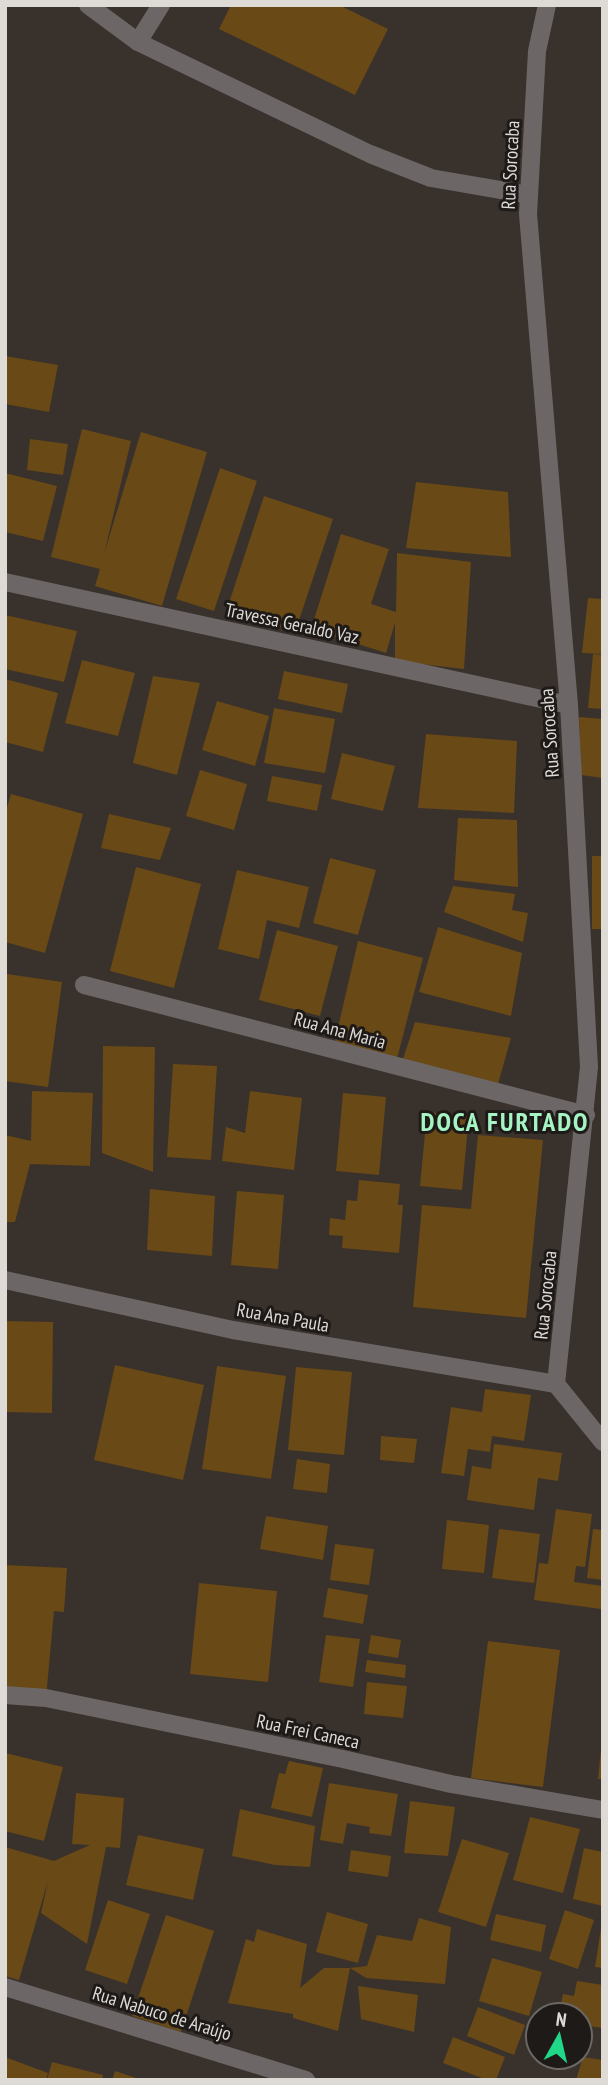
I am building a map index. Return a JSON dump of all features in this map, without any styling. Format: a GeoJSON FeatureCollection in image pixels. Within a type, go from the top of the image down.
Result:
{"type":"FeatureCollection","features":[{"type":"Feature","properties":{"kind":"street"},"geometry":{"type":"LineString","coordinates":[[88,5],[138,42],[370,154],[431,178],[529,195]]}},
{"type":"Feature","properties":{"kind":"street"},"geometry":{"type":"LineString","coordinates":[[138,42],[161,5]]}},
{"type":"Feature","properties":{"kind":"street","name":"Rua Sorocaba"},"geometry":{"type":"LineString","coordinates":[[547,5],[537,51],[528,214],[596,1068],[586,1115],[556,1384]]}},
{"type":"Feature","properties":{"kind":"street","name":"Travessa Geraldo Vaz"},"geometry":{"type":"LineString","coordinates":[[5,582],[569,705]]}},
{"type":"Feature","properties":{"kind":"street","name":"Rua Ana Maria"},"geometry":{"type":"LineString","coordinates":[[84,985],[586,1115]]}},
{"type":"Feature","properties":{"kind":"street","name":"Rua Ana Paula"},"geometry":{"type":"LineString","coordinates":[[5,1279],[233,1330],[556,1384]]}},
{"type":"Feature","properties":{"kind":"street"},"geometry":{"type":"LineString","coordinates":[[556,1384],[603,1442]]}},
{"type":"Feature","properties":{"kind":"street","name":"Rua Frei Caneca"},"geometry":{"type":"LineString","coordinates":[[5,1695],[46,1698],[452,1784],[603,1810]]}},
{"type":"Feature","properties":{"kind":"street","name":"Rua Nabuco de Araújo"},"geometry":{"type":"LineString","coordinates":[[5,1987],[306,2080]]}},
{"type":"Feature","properties":{"kind":"building"},"geometry":{"type":"Polygon","coordinates":[[[231,5],[339,5],[388,29],[355,95],[219,29],[231,5]]]}},
{"type":"Feature","properties":{"kind":"building"},"geometry":{"type":"Polygon","coordinates":[[[5,356],[58,365],[49,412],[5,404],[5,356]]]}},
{"type":"Feature","properties":{"kind":"building"},"geometry":{"type":"Polygon","coordinates":[[[82,429],[131,441],[104,554],[141,432],[207,452],[162,606],[95,586],[100,569],[51,557],[82,429]]]}},
{"type":"Feature","properties":{"kind":"building"},"geometry":{"type":"Polygon","coordinates":[[[30,439],[68,444],[63,475],[27,470],[30,439]]]}},
{"type":"Feature","properties":{"kind":"building"},"geometry":{"type":"Polygon","coordinates":[[[220,468],[257,481],[214,611],[176,599],[220,468]]]}},
{"type":"Feature","properties":{"kind":"building"},"geometry":{"type":"Polygon","coordinates":[[[5,473],[57,486],[43,541],[5,532],[5,473]]]}},
{"type":"Feature","properties":{"kind":"building"},"geometry":{"type":"Polygon","coordinates":[[[416,482],[508,492],[511,557],[406,548],[416,482]]]}},
{"type":"Feature","properties":{"kind":"building"},"geometry":{"type":"Polygon","coordinates":[[[264,496],[333,519],[295,632],[227,609],[264,496]]]}},
{"type":"Feature","properties":{"kind":"building"},"geometry":{"type":"Polygon","coordinates":[[[341,534],[389,549],[371,604],[396,612],[397,553],[471,562],[464,669],[395,661],[395,623],[386,653],[311,629],[341,534]]]}},
{"type":"Feature","properties":{"kind":"building"},"geometry":{"type":"Polygon","coordinates":[[[588,598],[603,599],[603,654],[582,653],[588,598]]]}},
{"type":"Feature","properties":{"kind":"building"},"geometry":{"type":"Polygon","coordinates":[[[5,615],[77,631],[64,682],[5,669],[5,615]]]}},
{"type":"Feature","properties":{"kind":"building"},"geometry":{"type":"Polygon","coordinates":[[[593,654],[603,655],[603,709],[588,708],[593,654]]]}},
{"type":"Feature","properties":{"kind":"building"},"geometry":{"type":"Polygon","coordinates":[[[82,660],[135,673],[118,736],[65,723],[82,660]]]}},
{"type":"Feature","properties":{"kind":"building"},"geometry":{"type":"Polygon","coordinates":[[[284,671],[348,684],[342,713],[278,699],[284,671]]]}},
{"type":"Feature","properties":{"kind":"building"},"geometry":{"type":"Polygon","coordinates":[[[153,676],[200,683],[177,775],[133,763],[153,676]]]}},
{"type":"Feature","properties":{"kind":"building"},"geometry":{"type":"Polygon","coordinates":[[[5,679],[58,693],[43,752],[5,742],[5,679]]]}},
{"type":"Feature","properties":{"kind":"building"},"geometry":{"type":"Polygon","coordinates":[[[217,701],[269,716],[255,766],[202,750],[217,701]]]}},
{"type":"Feature","properties":{"kind":"building"},"geometry":{"type":"Polygon","coordinates":[[[274,708],[335,719],[325,773],[264,763],[274,708]]]}},
{"type":"Feature","properties":{"kind":"building"},"geometry":{"type":"Polygon","coordinates":[[[579,717],[603,719],[603,778],[581,775],[579,717]]]}},
{"type":"Feature","properties":{"kind":"building"},"geometry":{"type":"Polygon","coordinates":[[[426,734],[517,741],[514,813],[418,808],[426,734]]]}},
{"type":"Feature","properties":{"kind":"building"},"geometry":{"type":"Polygon","coordinates":[[[342,753],[395,766],[383,811],[331,799],[342,753]]]}},
{"type":"Feature","properties":{"kind":"building"},"geometry":{"type":"Polygon","coordinates":[[[200,770],[247,784],[234,830],[186,816],[200,770]]]}},
{"type":"Feature","properties":{"kind":"building"},"geometry":{"type":"Polygon","coordinates":[[[272,776],[322,785],[317,811],[267,801],[272,776]]]}},
{"type":"Feature","properties":{"kind":"building"},"geometry":{"type":"Polygon","coordinates":[[[11,794],[83,814],[45,953],[5,942],[5,814],[11,794]]]}},
{"type":"Feature","properties":{"kind":"building"},"geometry":{"type":"Polygon","coordinates":[[[109,814],[171,828],[160,860],[101,848],[109,814]]]}},
{"type":"Feature","properties":{"kind":"building"},"geometry":{"type":"Polygon","coordinates":[[[458,818],[517,820],[518,887],[454,880],[458,818]]]}},
{"type":"Feature","properties":{"kind":"building"},"geometry":{"type":"Polygon","coordinates":[[[592,856],[603,856],[603,929],[592,929],[592,856]]]}},
{"type":"Feature","properties":{"kind":"building"},"geometry":{"type":"Polygon","coordinates":[[[330,858],[376,870],[358,935],[313,923],[330,858]]]}},
{"type":"Feature","properties":{"kind":"building"},"geometry":{"type":"Polygon","coordinates":[[[136,867],[201,884],[174,988],[110,971],[136,867]]]}},
{"type":"Feature","properties":{"kind":"building"},"geometry":{"type":"Polygon","coordinates":[[[237,870],[309,887],[299,928],[267,920],[259,959],[218,949],[237,870]]]}},
{"type":"Feature","properties":{"kind":"building"},"geometry":{"type":"Polygon","coordinates":[[[453,886],[515,894],[512,910],[528,913],[523,942],[444,912],[453,886]]]}},
{"type":"Feature","properties":{"kind":"building"},"geometry":{"type":"Polygon","coordinates":[[[438,927],[522,953],[511,1016],[419,992],[438,927]]]}},
{"type":"Feature","properties":{"kind":"building"},"geometry":{"type":"Polygon","coordinates":[[[277,930],[338,946],[320,1016],[259,1000],[277,930]]]}},
{"type":"Feature","properties":{"kind":"building"},"geometry":{"type":"Polygon","coordinates":[[[358,941],[423,958],[397,1059],[335,1041],[358,941]]]}},
{"type":"Feature","properties":{"kind":"building"},"geometry":{"type":"Polygon","coordinates":[[[7,974],[62,982],[48,1087],[5,1081],[7,974]]]}},
{"type":"Feature","properties":{"kind":"building"},"geometry":{"type":"Polygon","coordinates":[[[415,1022],[511,1038],[498,1084],[402,1062],[415,1022]]]}},
{"type":"Feature","properties":{"kind":"building"},"geometry":{"type":"Polygon","coordinates":[[[103,1046],[155,1047],[153,1172],[102,1153],[103,1046]]]}},
{"type":"Feature","properties":{"kind":"building"},"geometry":{"type":"Polygon","coordinates":[[[173,1064],[217,1066],[211,1160],[167,1157],[173,1064]]]}},
{"type":"Feature","properties":{"kind":"building"},"geometry":{"type":"Polygon","coordinates":[[[32,1091],[93,1093],[90,1166],[30,1164],[15,1222],[5,1222],[5,1135],[31,1141],[32,1091]]]}},
{"type":"Feature","properties":{"kind":"building"},"geometry":{"type":"Polygon","coordinates":[[[250,1091],[302,1098],[294,1170],[222,1161],[226,1127],[245,1133],[250,1091]]]}},
{"type":"Feature","properties":{"kind":"building"},"geometry":{"type":"Polygon","coordinates":[[[343,1093],[386,1097],[379,1175],[336,1171],[343,1093]]]}},
{"type":"Feature","properties":{"kind":"building"},"geometry":{"type":"Polygon","coordinates":[[[427,1112],[469,1116],[462,1190],[420,1186],[427,1112]]]}},
{"type":"Feature","properties":{"kind":"building"},"geometry":{"type":"Polygon","coordinates":[[[478,1135],[543,1140],[526,1318],[413,1307],[422,1205],[471,1209],[478,1135]]]}},
{"type":"Feature","properties":{"kind":"building"},"geometry":{"type":"Polygon","coordinates":[[[359,1180],[400,1184],[398,1205],[403,1205],[399,1253],[342,1248],[343,1236],[329,1235],[330,1218],[345,1220],[347,1200],[357,1201],[359,1180]]]}},
{"type":"Feature","properties":{"kind":"building"},"geometry":{"type":"Polygon","coordinates":[[[150,1189],[215,1196],[212,1256],[147,1250],[150,1189]]]}},
{"type":"Feature","properties":{"kind":"building"},"geometry":{"type":"Polygon","coordinates":[[[237,1191],[284,1195],[278,1269],[231,1265],[237,1191]]]}},
{"type":"Feature","properties":{"kind":"building"},"geometry":{"type":"Polygon","coordinates":[[[6,1321],[53,1322],[52,1413],[5,1412],[6,1321]]]}},
{"type":"Feature","properties":{"kind":"building"},"geometry":{"type":"Polygon","coordinates":[[[115,1365],[204,1385],[183,1480],[94,1460],[115,1365]]]}},
{"type":"Feature","properties":{"kind":"building"},"geometry":{"type":"Polygon","coordinates":[[[217,1366],[286,1376],[271,1479],[202,1469],[217,1366]]]}},
{"type":"Feature","properties":{"kind":"building"},"geometry":{"type":"Polygon","coordinates":[[[296,1367],[352,1372],[344,1455],[288,1450],[296,1367]]]}},
{"type":"Feature","properties":{"kind":"building"},"geometry":{"type":"Polygon","coordinates":[[[485,1389],[531,1395],[524,1441],[492,1436],[490,1452],[468,1449],[464,1476],[441,1473],[451,1407],[482,1412],[485,1389]]]}},
{"type":"Feature","properties":{"kind":"building"},"geometry":{"type":"Polygon","coordinates":[[[381,1436],[417,1439],[414,1463],[380,1460],[381,1436]]]}},
{"type":"Feature","properties":{"kind":"building"},"geometry":{"type":"Polygon","coordinates":[[[494,1444],[562,1453],[558,1481],[538,1478],[534,1510],[467,1500],[472,1466],[491,1469],[494,1444]]]}},
{"type":"Feature","properties":{"kind":"building"},"geometry":{"type":"Polygon","coordinates":[[[297,1459],[330,1464],[327,1493],[293,1489],[297,1459]]]}},
{"type":"Feature","properties":{"kind":"building"},"geometry":{"type":"Polygon","coordinates":[[[556,1509],[592,1514],[585,1567],[576,1566],[574,1582],[603,1586],[601,1609],[534,1600],[539,1563],[548,1564],[556,1509]]]}},
{"type":"Feature","properties":{"kind":"building"},"geometry":{"type":"Polygon","coordinates":[[[266,1516],[328,1526],[323,1560],[260,1549],[266,1516]]]}},
{"type":"Feature","properties":{"kind":"building"},"geometry":{"type":"Polygon","coordinates":[[[447,1520],[489,1525],[484,1573],[442,1569],[447,1520]]]}},
{"type":"Feature","properties":{"kind":"building"},"geometry":{"type":"Polygon","coordinates":[[[499,1529],[540,1534],[534,1583],[492,1578],[499,1529]]]}},
{"type":"Feature","properties":{"kind":"building"},"geometry":{"type":"Polygon","coordinates":[[[593,1529],[603,1530],[603,1580],[587,1578],[593,1529]]]}},
{"type":"Feature","properties":{"kind":"building"},"geometry":{"type":"Polygon","coordinates":[[[335,1544],[374,1549],[369,1585],[330,1580],[335,1544]]]}},
{"type":"Feature","properties":{"kind":"building"},"geometry":{"type":"Polygon","coordinates":[[[5,1565],[67,1568],[64,1612],[54,1611],[46,1698],[5,1695],[5,1565]]]}},
{"type":"Feature","properties":{"kind":"building"},"geometry":{"type":"Polygon","coordinates":[[[199,1583],[277,1591],[268,1682],[190,1674],[199,1583]]]}},
{"type":"Feature","properties":{"kind":"building"},"geometry":{"type":"Polygon","coordinates":[[[328,1588],[368,1595],[363,1624],[323,1617],[328,1588]]]}},
{"type":"Feature","properties":{"kind":"building"},"geometry":{"type":"Polygon","coordinates":[[[326,1635],[360,1639],[353,1687],[319,1682],[326,1635]]]}},
{"type":"Feature","properties":{"kind":"building"},"geometry":{"type":"Polygon","coordinates":[[[371,1635],[401,1640],[398,1658],[368,1653],[371,1635]]]}},
{"type":"Feature","properties":{"kind":"building"},"geometry":{"type":"Polygon","coordinates":[[[488,1641],[560,1650],[543,1787],[471,1778],[488,1641]]]}},
{"type":"Feature","properties":{"kind":"building"},"geometry":{"type":"Polygon","coordinates":[[[367,1660],[406,1665],[405,1678],[365,1672],[367,1660]]]}},
{"type":"Feature","properties":{"kind":"building"},"geometry":{"type":"Polygon","coordinates":[[[367,1682],[407,1686],[403,1718],[364,1714],[367,1682]]]}},
{"type":"Feature","properties":{"kind":"building"},"geometry":{"type":"Polygon","coordinates":[[[601,1750],[603,1779],[598,1779],[601,1750]]]}},
{"type":"Feature","properties":{"kind":"building"},"geometry":{"type":"Polygon","coordinates":[[[5,1753],[63,1767],[44,1841],[5,1831],[5,1753]]]}},
{"type":"Feature","properties":{"kind":"building"},"geometry":{"type":"Polygon","coordinates":[[[289,1761],[323,1768],[312,1817],[271,1808],[279,1773],[285,1774],[289,1761]]]}},
{"type":"Feature","properties":{"kind":"building"},"geometry":{"type":"Polygon","coordinates":[[[329,1783],[398,1794],[391,1836],[369,1833],[370,1827],[347,1823],[343,1844],[320,1840],[329,1783]]]}},
{"type":"Feature","properties":{"kind":"building"},"geometry":{"type":"Polygon","coordinates":[[[76,1793],[124,1798],[120,1848],[106,1847],[87,1944],[41,1913],[48,1881],[19,1980],[5,1976],[5,1847],[54,1861],[90,1845],[72,1844],[76,1793]]]}},
{"type":"Feature","properties":{"kind":"building"},"geometry":{"type":"Polygon","coordinates":[[[410,1801],[455,1807],[448,1856],[404,1853],[410,1801]]]}},
{"type":"Feature","properties":{"kind":"building"},"geometry":{"type":"Polygon","coordinates":[[[240,1809],[315,1826],[310,1867],[275,1865],[232,1856],[240,1809]]]}},
{"type":"Feature","properties":{"kind":"building"},"geometry":{"type":"Polygon","coordinates":[[[530,1817],[580,1829],[563,1893],[513,1880],[530,1817]]]}},
{"type":"Feature","properties":{"kind":"building"},"geometry":{"type":"Polygon","coordinates":[[[138,1835],[204,1849],[193,1900],[126,1885],[138,1835]]]}},
{"type":"Feature","properties":{"kind":"building"},"geometry":{"type":"Polygon","coordinates":[[[462,1839],[509,1853],[486,1927],[438,1912],[462,1839]]]}},
{"type":"Feature","properties":{"kind":"building"},"geometry":{"type":"Polygon","coordinates":[[[584,1848],[603,1852],[603,1906],[573,1899],[584,1848]]]}},
{"type":"Feature","properties":{"kind":"building"},"geometry":{"type":"Polygon","coordinates":[[[351,1850],[391,1856],[388,1877],[348,1871],[351,1850]]]}},
{"type":"Feature","properties":{"kind":"building"},"geometry":{"type":"Polygon","coordinates":[[[108,1900],[150,1914],[127,1984],[85,1970],[108,1900]]]}},
{"type":"Feature","properties":{"kind":"building"},"geometry":{"type":"Polygon","coordinates":[[[565,1910],[594,1920],[578,1969],[549,1959],[565,1910]]]}},
{"type":"Feature","properties":{"kind":"building"},"geometry":{"type":"Polygon","coordinates":[[[327,1912],[368,1924],[358,1963],[316,1952],[327,1912]]]}},
{"type":"Feature","properties":{"kind":"building"},"geometry":{"type":"Polygon","coordinates":[[[496,1914],[546,1925],[541,1952],[490,1940],[496,1914]]]}},
{"type":"Feature","properties":{"kind":"building"},"geometry":{"type":"Polygon","coordinates":[[[166,1915],[214,1931],[181,2032],[132,2016],[166,1915]]]}},
{"type":"Feature","properties":{"kind":"building"},"geometry":{"type":"Polygon","coordinates":[[[419,1918],[451,1927],[445,1984],[366,1978],[350,1968],[367,1966],[377,1935],[412,1941],[419,1918]]]}},
{"type":"Feature","properties":{"kind":"building"},"geometry":{"type":"Polygon","coordinates":[[[603,1928],[603,1968],[595,1967],[603,1928]]]}},
{"type":"Feature","properties":{"kind":"building"},"geometry":{"type":"Polygon","coordinates":[[[257,1929],[307,1944],[300,1988],[324,1968],[350,1968],[338,2031],[293,2018],[293,2014],[228,2003],[246,1939],[254,1942],[257,1929]]]}},
{"type":"Feature","properties":{"kind":"building"},"geometry":{"type":"Polygon","coordinates":[[[492,1958],[542,1972],[533,2001],[524,2001],[524,2014],[479,2001],[492,1958]]]}},
{"type":"Feature","properties":{"kind":"building"},"geometry":{"type":"Polygon","coordinates":[[[577,1981],[603,1985],[603,2028],[594,2027],[594,2001],[562,2001],[563,1994],[574,1996],[577,1981]]]}},
{"type":"Feature","properties":{"kind":"building"},"geometry":{"type":"Polygon","coordinates":[[[358,1986],[418,1995],[414,2032],[361,2019],[358,1986]]]}},
{"type":"Feature","properties":{"kind":"building"},"geometry":{"type":"Polygon","coordinates":[[[478,2007],[524,2025],[514,2055],[467,2036],[478,2007]]]}},
{"type":"Feature","properties":{"kind":"building"},"geometry":{"type":"Polygon","coordinates":[[[453,2037],[505,2057],[496,2080],[487,2080],[443,2063],[453,2037]]]}},
{"type":"Feature","properties":{"kind":"building"},"geometry":{"type":"Polygon","coordinates":[[[5,2057],[48,2073],[46,2080],[5,2080],[5,2057]]]}},
{"type":"Feature","properties":{"kind":"building"},"geometry":{"type":"Polygon","coordinates":[[[594,2059],[603,2060],[603,2080],[576,2080],[579,2071],[594,2071],[594,2059]]]}},
{"type":"Feature","properties":{"kind":"building"},"geometry":{"type":"Polygon","coordinates":[[[52,2062],[103,2075],[102,2080],[47,2080],[52,2062]]]}},
{"type":"Feature","properties":{"kind":"building"},"geometry":{"type":"Polygon","coordinates":[[[115,2071],[139,2079],[139,2080],[112,2080],[115,2071]]]}},
{"type":"Feature","properties":{"kind":"district","name":"DOCA FURTADO"},"geometry":{"type":"Point","coordinates":[505,1121]}}]}
